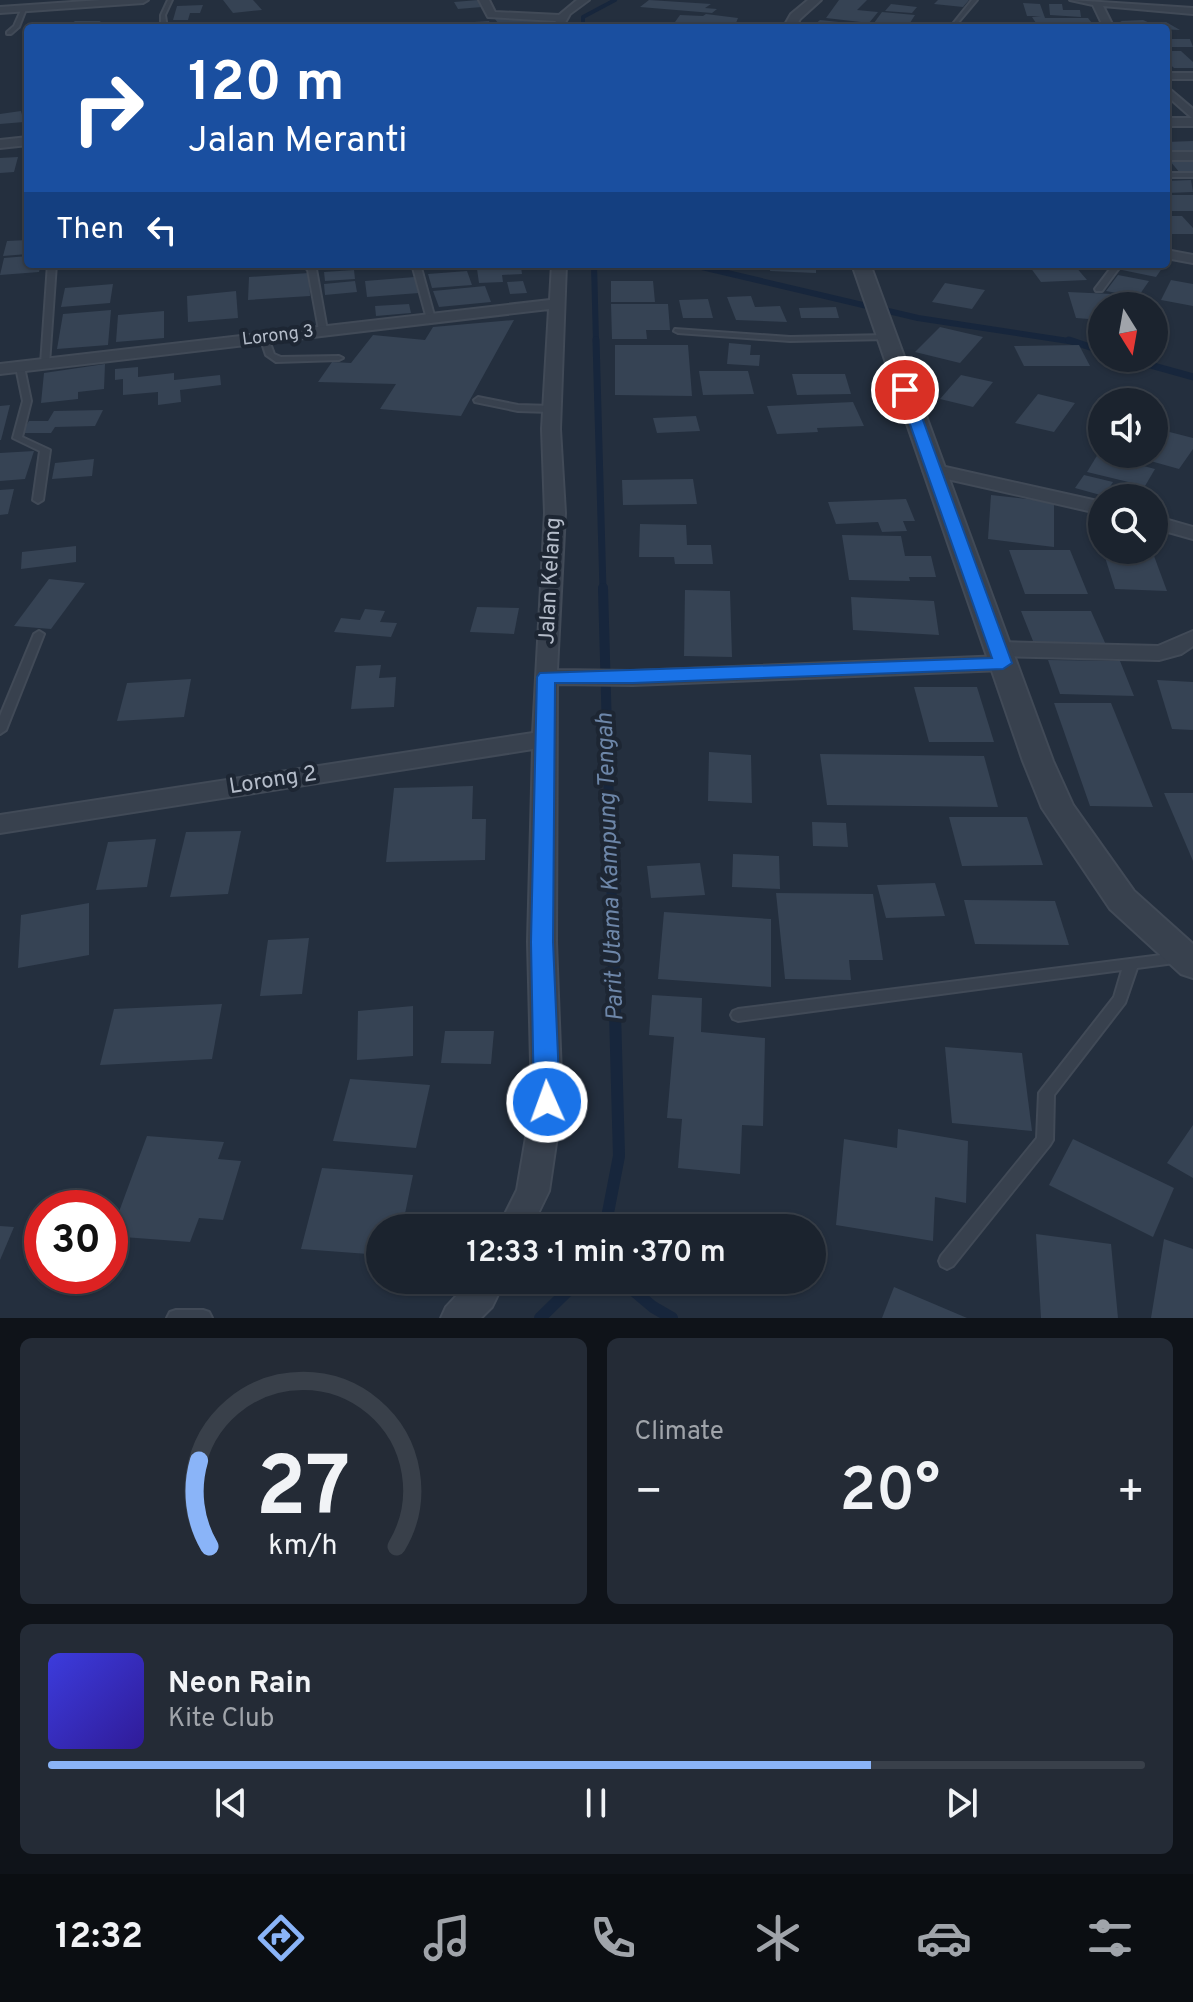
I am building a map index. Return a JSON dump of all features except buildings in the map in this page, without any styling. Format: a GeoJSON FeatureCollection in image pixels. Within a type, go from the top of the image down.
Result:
{"type":"FeatureCollection","features":[{"type":"Feature","properties":{"kind":"street"},"geometry":{"type":"LineString","coordinates":[[0,10],[143,0]]}},
{"type":"Feature","properties":{"kind":"street"},"geometry":{"type":"LineString","coordinates":[[484,0],[489,14],[559,23],[584,0]]}},
{"type":"Feature","properties":{"kind":"street"},"geometry":{"type":"LineString","coordinates":[[791,24],[815,0]]}},
{"type":"Feature","properties":{"kind":"street"},"geometry":{"type":"LineString","coordinates":[[1075,0],[1193,10]]}},
{"type":"Feature","properties":{"kind":"street"},"geometry":{"type":"LineString","coordinates":[[1097,2],[1107,24]]}},
{"type":"Feature","properties":{"kind":"street"},"geometry":{"type":"LineString","coordinates":[[1170,76],[1193,76]]}},
{"type":"Feature","properties":{"kind":"street"},"geometry":{"type":"LineString","coordinates":[[1170,95],[1193,115]]}},
{"type":"Feature","properties":{"kind":"street"},"geometry":{"type":"LineString","coordinates":[[1170,122],[1193,122]]}},
{"type":"Feature","properties":{"kind":"street"},"geometry":{"type":"LineString","coordinates":[[0,144],[24,141]]}},
{"type":"Feature","properties":{"kind":"street"},"geometry":{"type":"LineString","coordinates":[[1170,156],[1193,156]]}},
{"type":"Feature","properties":{"kind":"street"},"geometry":{"type":"LineString","coordinates":[[1170,255],[1193,259]]}},
{"type":"Feature","properties":{"kind":"street","name":"Jalan Kelang"},"geometry":{"type":"LineString","coordinates":[[521,1214],[533,1191],[547,1102],[542,942],[546,677],[555,513],[551,409],[559,268]]}},
{"type":"Feature","properties":{"kind":"street"},"geometry":{"type":"LineString","coordinates":[[862,268],[932,470],[1058,808],[1122,900],[1188,961]]}},
{"type":"Feature","properties":{"kind":"street","name":"Lorong 3"},"geometry":{"type":"LineString","coordinates":[[0,369],[556,304]]}},
{"type":"Feature","properties":{"kind":"street"},"geometry":{"type":"LineString","coordinates":[[932,470],[1088,505]]}},
{"type":"Feature","properties":{"kind":"street"},"geometry":{"type":"LineString","coordinates":[[1168,526],[1193,533]]}},
{"type":"Feature","properties":{"kind":"street"},"geometry":{"type":"LineString","coordinates":[[546,677],[633,678],[1001,656],[1139,654],[1173,649],[1193,637]]}},
{"type":"Feature","properties":{"kind":"street","name":"Lorong 2"},"geometry":{"type":"LineString","coordinates":[[0,824],[546,739]]}},
{"type":"Feature","properties":{"kind":"street"},"geometry":{"type":"LineString","coordinates":[[458,1318],[481,1294]]}},
{"type":"Feature","properties":{"kind":"lane"},"geometry":{"type":"LineString","coordinates":[[164,24],[163,15],[170,0]]}},
{"type":"Feature","properties":{"kind":"lane"},"geometry":{"type":"LineString","coordinates":[[954,24],[975,0]]}},
{"type":"Feature","properties":{"kind":"lane"},"geometry":{"type":"LineString","coordinates":[[9,33],[16,27],[24,9]]}},
{"type":"Feature","properties":{"kind":"lane"},"geometry":{"type":"LineString","coordinates":[[1170,175],[1193,175]]}},
{"type":"Feature","properties":{"kind":"lane"},"geometry":{"type":"LineString","coordinates":[[45,364],[52,268]]}},
{"type":"Feature","properties":{"kind":"lane"},"geometry":{"type":"LineString","coordinates":[[311,268],[323,330]]}},
{"type":"Feature","properties":{"kind":"lane"},"geometry":{"type":"LineString","coordinates":[[417,268],[431,319]]}},
{"type":"Feature","properties":{"kind":"lane"},"geometry":{"type":"LineString","coordinates":[[1099,289],[1115,268]]}},
{"type":"Feature","properties":{"kind":"lane"},"geometry":{"type":"LineString","coordinates":[[678,331],[790,339],[881,318]]}},
{"type":"Feature","properties":{"kind":"lane"},"geometry":{"type":"LineString","coordinates":[[264,337],[270,355],[279,360],[339,358]]}},
{"type":"Feature","properties":{"kind":"lane"},"geometry":{"type":"LineString","coordinates":[[20,367],[27,401],[17,438],[45,450],[38,500]]}},
{"type":"Feature","properties":{"kind":"lane"},"geometry":{"type":"LineString","coordinates":[[478,400],[518,408],[551,409]]}},
{"type":"Feature","properties":{"kind":"lane"},"geometry":{"type":"LineString","coordinates":[[0,730],[39,634]]}},
{"type":"Feature","properties":{"kind":"lane"},"geometry":{"type":"LineString","coordinates":[[738,1015],[1131,965],[1188,961]]}},
{"type":"Feature","properties":{"kind":"lane"},"geometry":{"type":"LineString","coordinates":[[947,1261],[1045,1140],[1047,1093],[1120,999],[1131,965]]}},
{"type":"Feature","properties":{"kind":"lane"},"geometry":{"type":"LineString","coordinates":[[176,1318],[203,1318]]}},
{"type":"Feature","properties":{"kind":"waterway","name":"Parit Utama Kampung Tengah"},"geometry":{"type":"LineString","coordinates":[[583,24],[583,17],[615,0]]}},
{"type":"Feature","properties":{"kind":"waterway","name":"Parit Utama Kampung Tengah"},"geometry":{"type":"LineString","coordinates":[[594,268],[596,342]]}},
{"type":"Feature","properties":{"kind":"waterway"},"geometry":{"type":"LineString","coordinates":[[706,268],[918,318],[1075,342]]}},
{"type":"Feature","properties":{"kind":"waterway","name":"Parit Utama Kampung Tengah"},"geometry":{"type":"LineString","coordinates":[[596,340],[603,590]]}},
{"type":"Feature","properties":{"kind":"waterway"},"geometry":{"type":"LineString","coordinates":[[1069,340],[1075,342]]}},
{"type":"Feature","properties":{"kind":"waterway"},"geometry":{"type":"LineString","coordinates":[[1075,342],[1088,346]]}},
{"type":"Feature","properties":{"kind":"waterway"},"geometry":{"type":"LineString","coordinates":[[1168,370],[1193,377]]}},
{"type":"Feature","properties":{"kind":"waterway","name":"Parit Utama Kampung Tengah"},"geometry":{"type":"LineString","coordinates":[[603,588],[612,908]]}},
{"type":"Feature","properties":{"kind":"waterway","name":"Parit Utama Kampung Tengah"},"geometry":{"type":"LineString","coordinates":[[608,1214],[619,1156],[612,906]]}},
{"type":"Feature","properties":{"kind":"waterway","name":"Parit Utama Kampung Tengah"},"geometry":{"type":"LineString","coordinates":[[540,1318],[565,1294]]}},
{"type":"Feature","properties":{"kind":"waterway"},"geometry":{"type":"LineString","coordinates":[[638,1294],[672,1318]]}},
{"type":"Feature","properties":{"kind":"route"},"geometry":{"type":"LineString","coordinates":[[547,1102],[542,942],[546,677],[633,678],[1003,663],[905,390]]}}]}
